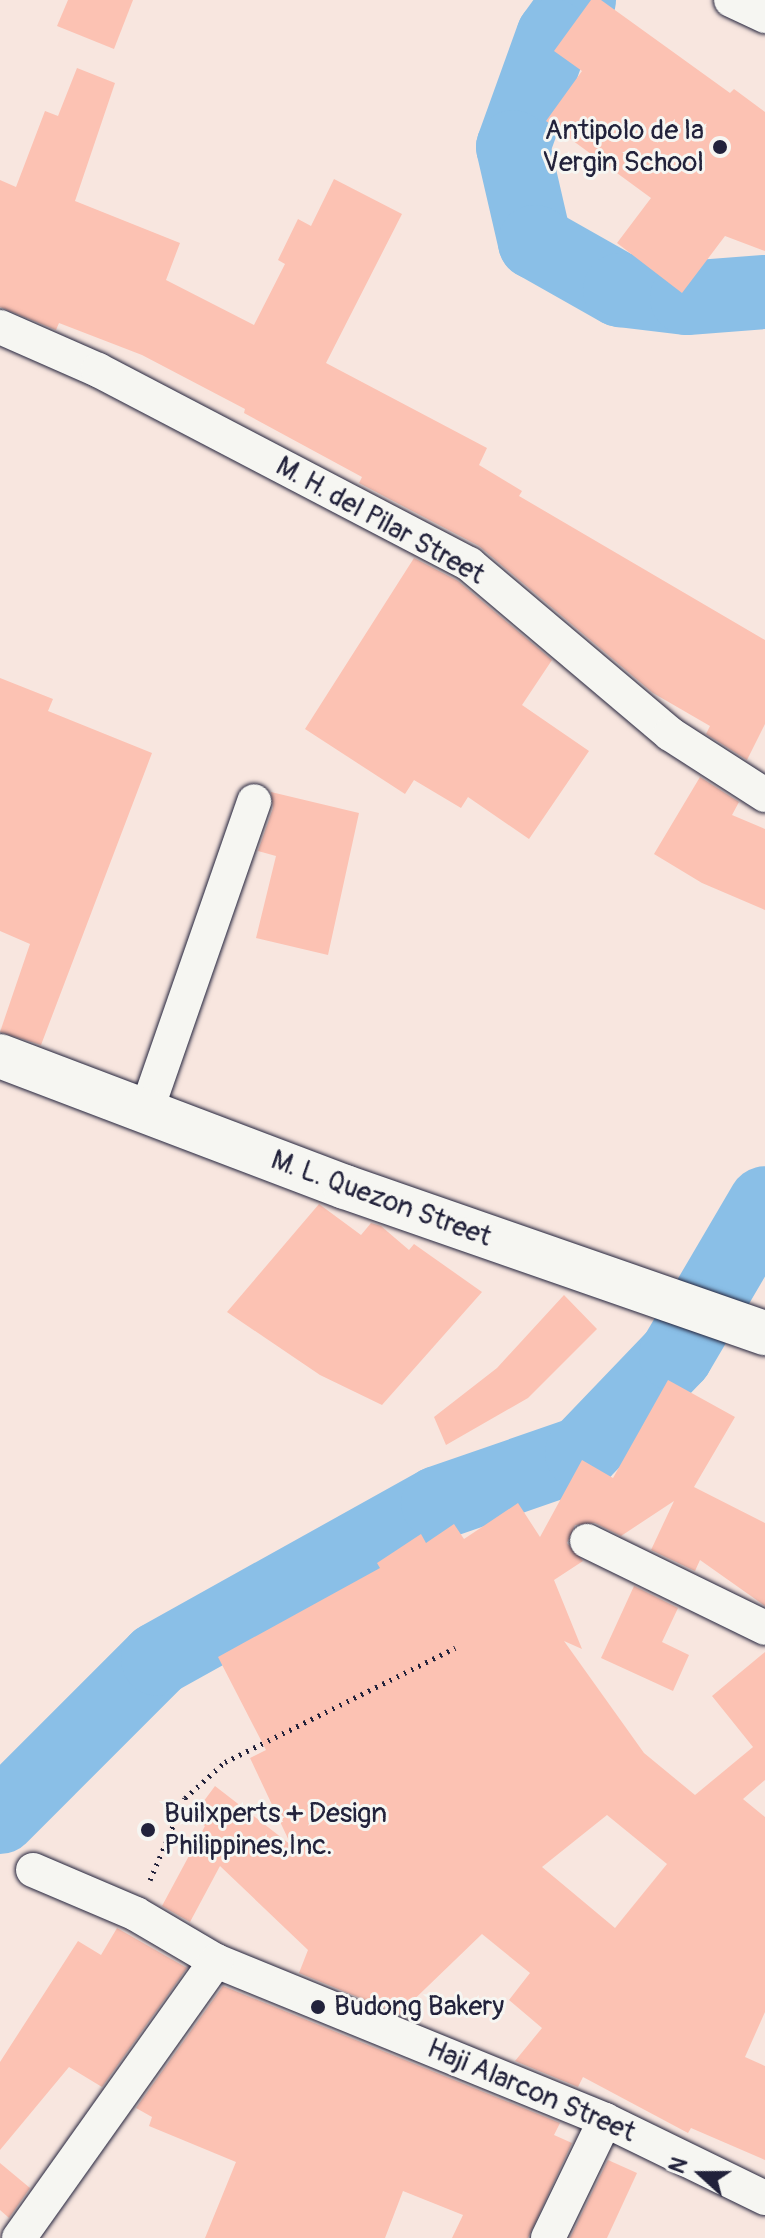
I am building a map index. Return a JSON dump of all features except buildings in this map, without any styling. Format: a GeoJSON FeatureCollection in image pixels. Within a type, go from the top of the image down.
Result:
{"type":"FeatureCollection","features":[{"type":"Feature","properties":{"kind":"street"},"geometry":{"type":"LineString","coordinates":[[731,0],[765,16]]}},
{"type":"Feature","properties":{"kind":"street","name":"M. H. del Pilar Street"},"geometry":{"type":"LineString","coordinates":[[0,327],[98,370],[469,564],[670,734],[765,795]]}},
{"type":"Feature","properties":{"kind":"street"},"geometry":{"type":"LineString","coordinates":[[146,1112],[254,801]]}},
{"type":"Feature","properties":{"kind":"street","name":"M. L. Quezon Street"},"geometry":{"type":"LineString","coordinates":[[0,1056],[146,1112],[746,1328]]}},
{"type":"Feature","properties":{"kind":"street"},"geometry":{"type":"LineString","coordinates":[[587,1541],[765,1628]]}},
{"type":"Feature","properties":{"kind":"street","name":"Haji Alarcon Street"},"geometry":{"type":"LineString","coordinates":[[33,1870],[136,1914],[216,1961],[605,2120],[765,2198]]}},
{"type":"Feature","properties":{"kind":"street"},"geometry":{"type":"LineString","coordinates":[[19,2238],[216,1961]]}},
{"type":"Feature","properties":{"kind":"street"},"geometry":{"type":"LineString","coordinates":[[548,2238],[605,2120]]}},
{"type":"Feature","properties":{"kind":"path"},"geometry":{"type":"LineString","coordinates":[[136,1914],[185,1798],[225,1762],[455,1648]]}},
{"type":"Feature","properties":{"kind":"waterway"},"geometry":{"type":"LineString","coordinates":[[579,0],[553,36],[513,147],[535,242],[620,290],[687,298],[765,292]]}},
{"type":"Feature","properties":{"kind":"waterway"},"geometry":{"type":"LineString","coordinates":[[0,1817],[158,1659],[438,1503],[582,1453],[676,1355],[765,1203]]}},
{"type":"Feature","properties":{"kind":"place","name":"Antipolo de la Vergin School"},"geometry":{"type":"Point","coordinates":[720,147]}},
{"type":"Feature","properties":{"kind":"place","name":"Builxperts + Design Philippines,Inc."},"geometry":{"type":"Point","coordinates":[148,1830]}},
{"type":"Feature","properties":{"kind":"place","name":"Budong Bakery"},"geometry":{"type":"Point","coordinates":[318,2007]}}]}
